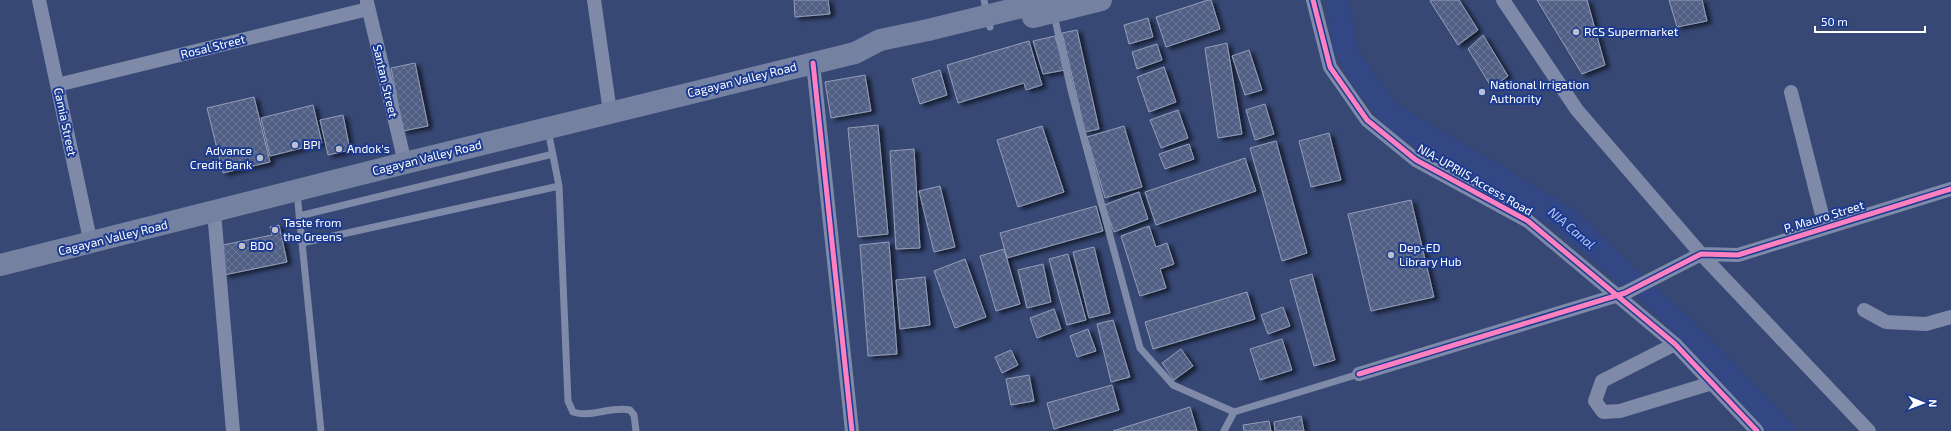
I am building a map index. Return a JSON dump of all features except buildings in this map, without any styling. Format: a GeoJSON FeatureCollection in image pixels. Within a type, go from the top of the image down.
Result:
{"type":"FeatureCollection","features":[{"type":"Feature","properties":{"kind":"highway","name":"Cagayan Valley Road"},"geometry":{"type":"LineString","coordinates":[[0,266],[405,163],[813,63],[855,53],[883,55],[987,14],[1101,0]]}},
{"type":"Feature","properties":{"kind":"street","name":"Camia Street"},"geometry":{"type":"LineString","coordinates":[[39,0],[91,244]]}},
{"type":"Feature","properties":{"kind":"street"},"geometry":{"type":"LineString","coordinates":[[594,0],[610,112]]}},
{"type":"Feature","properties":{"kind":"street","name":"NIA-UPRIIS Access Road"},"geometry":{"type":"LineString","coordinates":[[1313,0],[1330,67],[1367,120],[1416,160],[1528,221],[1622,294],[1675,344],[1757,431]]}},
{"type":"Feature","properties":{"kind":"street"},"geometry":{"type":"LineString","coordinates":[[1503,0],[1577,110],[1701,254],[1870,431]]}},
{"type":"Feature","properties":{"kind":"street","name":"Rosal Street"},"geometry":{"type":"LineString","coordinates":[[57,85],[367,5]]}},
{"type":"Feature","properties":{"kind":"street","name":"Santan Street"},"geometry":{"type":"LineString","coordinates":[[367,5],[405,163]]}},
{"type":"Feature","properties":{"kind":"street"},"geometry":{"type":"LineString","coordinates":[[813,63],[852,431]]}},
{"type":"Feature","properties":{"kind":"street"},"geometry":{"type":"LineString","coordinates":[[1791,92],[1826,227]]}},
{"type":"Feature","properties":{"kind":"street","name":"P. Mauro Street"},"geometry":{"type":"LineString","coordinates":[[1701,254],[1738,255],[1951,189]]}},
{"type":"Feature","properties":{"kind":"street"},"geometry":{"type":"LineString","coordinates":[[214,212],[234,431]]}},
{"type":"Feature","properties":{"kind":"street"},"geometry":{"type":"LineString","coordinates":[[1358,374],[1622,294],[1701,254]]}},
{"type":"Feature","properties":{"kind":"street"},"geometry":{"type":"LineString","coordinates":[[1864,310],[1886,322],[1926,324],[1951,317]]}},
{"type":"Feature","properties":{"kind":"street"},"geometry":{"type":"LineString","coordinates":[[1675,344],[1602,381],[1595,401],[1603,412],[1620,411],[1712,383]]}},
{"type":"Feature","properties":{"kind":"lane"},"geometry":{"type":"LineString","coordinates":[[1052,6],[1071,90],[1140,348],[1173,385],[1234,412],[1358,374]]}},
{"type":"Feature","properties":{"kind":"lane"},"geometry":{"type":"LineString","coordinates":[[548,128],[559,186],[568,401],[573,412],[582,415],[622,408],[630,410],[634,415],[636,431]]}},
{"type":"Feature","properties":{"kind":"lane"},"geometry":{"type":"LineString","coordinates":[[299,216],[553,154]]}},
{"type":"Feature","properties":{"kind":"lane"},"geometry":{"type":"LineString","coordinates":[[302,244],[559,186]]}},
{"type":"Feature","properties":{"kind":"lane"},"geometry":{"type":"LineString","coordinates":[[297,191],[321,431]]}},
{"type":"Feature","properties":{"kind":"lane"},"geometry":{"type":"LineString","coordinates":[[1224,431],[1234,412]]}},
{"type":"Feature","properties":{"kind":"water","name":"NIA Canal"},"geometry":{"type":"Polygon","coordinates":[[[1326,0],[1348,0],[1358,51],[1396,104],[1577,211],[1635,268],[1695,323],[1799,431],[1765,431],[1652,310],[1550,225],[1455,172],[1388,130],[1354,87],[1333,49],[1326,0]]]}},
{"type":"Feature","properties":{"kind":"cycle path"},"geometry":{"type":"LineString","coordinates":[[1313,0],[1330,67],[1367,120],[1416,160],[1528,221],[1675,344],[1757,431]]}},
{"type":"Feature","properties":{"kind":"cycle path"},"geometry":{"type":"LineString","coordinates":[[813,63],[852,431]]}},
{"type":"Feature","properties":{"kind":"cycle path"},"geometry":{"type":"LineString","coordinates":[[1359,374],[1625,293],[1701,254],[1738,255],[1951,189]]}},
{"type":"Feature","properties":{"kind":"place","name":"RCS Supermarket"},"geometry":{"type":"Point","coordinates":[1576,32]}},
{"type":"Feature","properties":{"kind":"place","name":"National Irrigation Authority"},"geometry":{"type":"Point","coordinates":[1482,92]}},
{"type":"Feature","properties":{"kind":"place","name":"BPI"},"geometry":{"type":"Point","coordinates":[295,145]}},
{"type":"Feature","properties":{"kind":"place","name":"Andok's"},"geometry":{"type":"Point","coordinates":[339,149]}},
{"type":"Feature","properties":{"kind":"place","name":"Advance Credit Bank"},"geometry":{"type":"Point","coordinates":[260,158]}},
{"type":"Feature","properties":{"kind":"place","name":"Taste from the Greens"},"geometry":{"type":"Point","coordinates":[275,230]}},
{"type":"Feature","properties":{"kind":"place","name":"BDO"},"geometry":{"type":"Point","coordinates":[242,246]}},
{"type":"Feature","properties":{"kind":"place","name":"Dep-ED Library Hub"},"geometry":{"type":"Point","coordinates":[1391,255]}}]}
